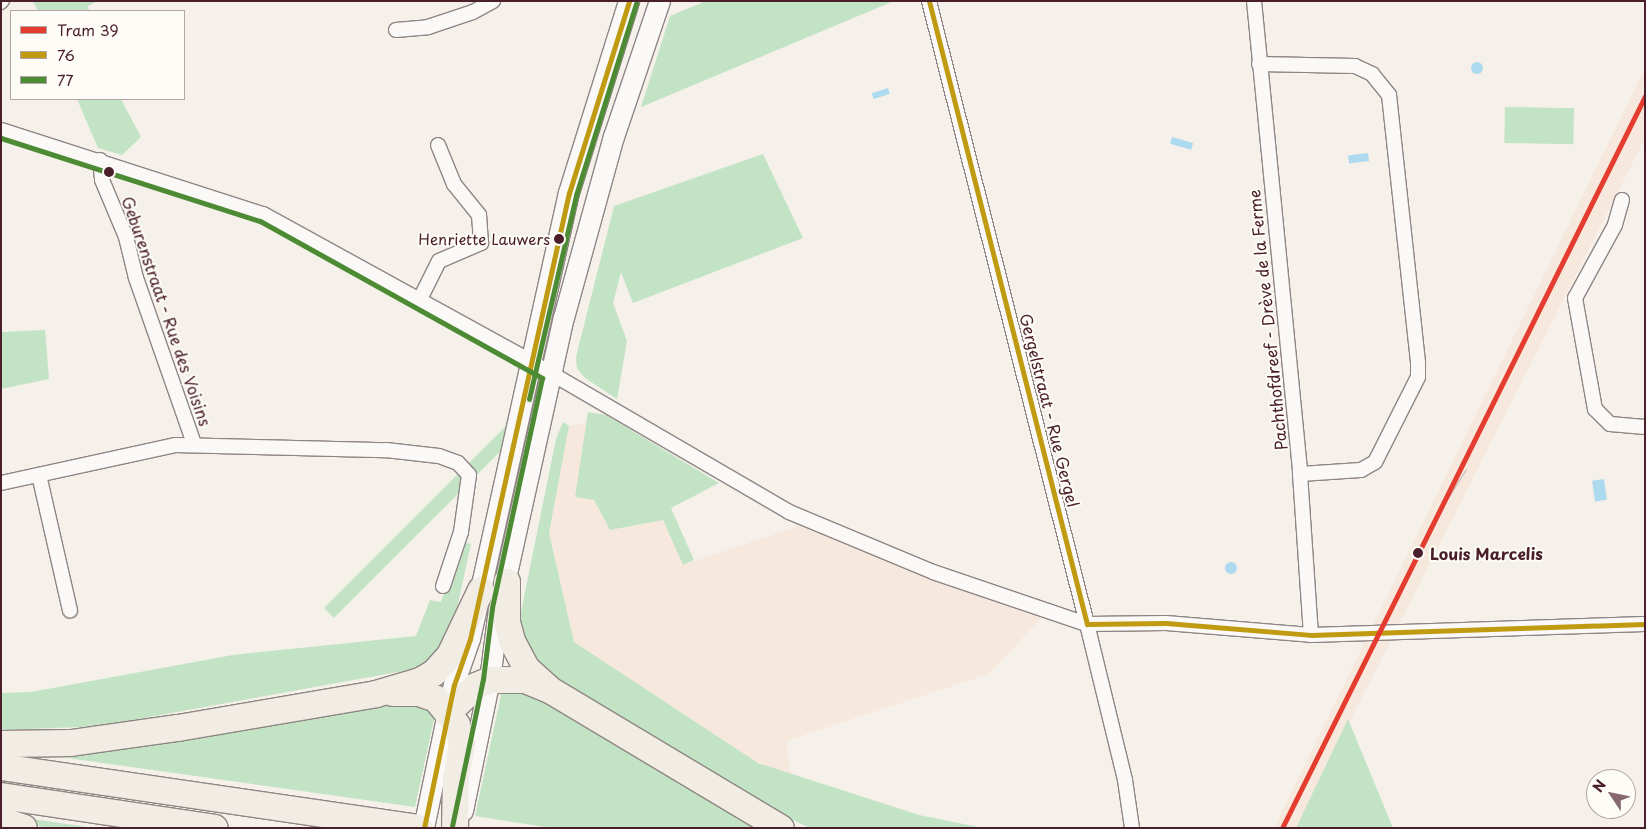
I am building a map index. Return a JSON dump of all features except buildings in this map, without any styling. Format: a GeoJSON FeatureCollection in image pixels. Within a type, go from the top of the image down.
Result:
{"type":"FeatureCollection","features":[{"type":"Feature","properties":{"kind":"highway"},"geometry":{"type":"LineString","coordinates":[[507,582],[507,622],[512,641],[527,669],[550,690]]}},
{"type":"Feature","properties":{"kind":"highway"},"geometry":{"type":"LineString","coordinates":[[1,744],[71,743],[376,694],[420,681],[434,673],[450,655],[481,590]]}},
{"type":"Feature","properties":{"kind":"highway"},"geometry":{"type":"LineString","coordinates":[[449,712],[465,695],[490,680],[525,680],[550,690],[781,828]]}},
{"type":"Feature","properties":{"kind":"highway"},"geometry":{"type":"LineString","coordinates":[[376,694],[419,693],[436,699],[449,712],[458,725],[462,744],[456,777],[455,828]]}},
{"type":"Feature","properties":{"kind":"highway"},"geometry":{"type":"LineString","coordinates":[[1,767],[417,827]]}},
{"type":"Feature","properties":{"kind":"highway"},"geometry":{"type":"LineString","coordinates":[[1,796],[215,828]]}},
{"type":"Feature","properties":{"kind":"highway"},"geometry":{"type":"LineString","coordinates":[[1,820],[24,828]]}},
{"type":"Feature","properties":{"kind":"main road"},"geometry":{"type":"LineString","coordinates":[[417,827],[481,590],[530,361],[569,193],[629,1]]}},
{"type":"Feature","properties":{"kind":"main road"},"geometry":{"type":"LineString","coordinates":[[459,828],[490,680],[499,610],[507,582],[551,374],[578,263],[614,137],[660,1]]}},
{"type":"Feature","properties":{"kind":"street"},"geometry":{"type":"LineString","coordinates":[[396,30],[428,27],[473,12],[493,1]]}},
{"type":"Feature","properties":{"kind":"street","name":"Gergelstraat - Rue Gergel"},"geometry":{"type":"LineString","coordinates":[[930,1],[1087,624],[1126,789],[1132,828]]}},
{"type":"Feature","properties":{"kind":"street","name":"Pachthofdreef - Drève de la Ferme"},"geometry":{"type":"LineString","coordinates":[[1254,1],[1300,474],[1311,635]]}},
{"type":"Feature","properties":{"kind":"street"},"geometry":{"type":"LineString","coordinates":[[1259,64],[1355,66],[1380,80],[1389,94],[1418,363],[1418,377],[1375,462],[1361,470],[1300,474]]}},
{"type":"Feature","properties":{"kind":"street"},"geometry":{"type":"LineString","coordinates":[[1,130],[100,160],[263,214],[530,361],[789,512],[934,572],[1087,624],[1166,623],[1311,635],[1645,624]]}},
{"type":"Feature","properties":{"kind":"street"},"geometry":{"type":"LineString","coordinates":[[420,299],[439,261],[481,243],[479,215],[454,184],[438,145]]}},
{"type":"Feature","properties":{"kind":"street","name":"Geburenstraat - Rue des Voisins"},"geometry":{"type":"LineString","coordinates":[[100,160],[102,180],[126,237],[136,278],[194,444]]}},
{"type":"Feature","properties":{"kind":"street"},"geometry":{"type":"LineString","coordinates":[[1622,200],[1615,225],[1576,298],[1595,410],[1610,424],[1645,427]]}},
{"type":"Feature","properties":{"kind":"street"},"geometry":{"type":"LineString","coordinates":[[1,483],[164,446],[194,444],[386,450],[454,460],[467,469],[469,475],[461,532],[443,586]]}},
{"type":"Feature","properties":{"kind":"street"},"geometry":{"type":"LineString","coordinates":[[39,475],[70,610]]}},
{"type":"Feature","properties":{"kind":"shaded area"},"geometry":{"type":"Polygon","coordinates":[[[1645,68],[1645,138],[1296,828],[1274,828],[1645,68]]]}},
{"type":"Feature","properties":{"kind":"shaded area"},"geometry":{"type":"Polygon","coordinates":[[[587,423],[575,497],[594,500],[611,530],[663,520],[683,565],[805,524],[895,565],[1041,618],[989,674],[786,741],[791,774],[758,763],[574,642],[549,533],[569,426],[587,423]]]}},
{"type":"Feature","properties":{"kind":"green space"},"geometry":{"type":"Polygon","coordinates":[[[33,1],[97,1],[88,6],[89,10],[38,10],[33,1]]]}},
{"type":"Feature","properties":{"kind":"green space"},"geometry":{"type":"Polygon","coordinates":[[[706,1],[894,1],[641,107],[670,16],[706,1]]]}},
{"type":"Feature","properties":{"kind":"green space"},"geometry":{"type":"Polygon","coordinates":[[[77,100],[122,100],[141,137],[122,155],[98,148],[77,100]]]}},
{"type":"Feature","properties":{"kind":"green space"},"geometry":{"type":"Polygon","coordinates":[[[1505,107],[1574,108],[1573,144],[1504,143],[1505,107]]]}},
{"type":"Feature","properties":{"kind":"green space"},"geometry":{"type":"Polygon","coordinates":[[[763,154],[803,238],[633,303],[621,272],[613,303],[627,341],[617,399],[585,378],[577,368],[576,357],[614,206],[763,154]]]}},
{"type":"Feature","properties":{"kind":"green space"},"geometry":{"type":"Polygon","coordinates":[[[45,330],[49,379],[1,389],[1,332],[45,330]]]}},
{"type":"Feature","properties":{"kind":"green space"},"geometry":{"type":"Polygon","coordinates":[[[524,408],[534,418],[334,618],[324,608],[524,408]]]}},
{"type":"Feature","properties":{"kind":"green space"},"geometry":{"type":"Polygon","coordinates":[[[588,412],[606,415],[719,483],[671,508],[694,560],[683,565],[663,520],[610,530],[594,500],[575,497],[588,412]]]}},
{"type":"Feature","properties":{"kind":"green space"},"geometry":{"type":"Polygon","coordinates":[[[563,422],[569,426],[549,533],[574,642],[758,763],[919,815],[983,828],[810,828],[786,817],[556,679],[534,658],[523,644],[520,617],[556,439],[563,422]]]}},
{"type":"Feature","properties":{"kind":"green space"},"geometry":{"type":"Polygon","coordinates":[[[461,541],[471,544],[454,622],[443,645],[422,664],[409,670],[127,721],[81,727],[1,730],[1,693],[31,692],[233,655],[416,636],[430,600],[441,602],[461,541]]]}},
{"type":"Feature","properties":{"kind":"green space"},"geometry":{"type":"Polygon","coordinates":[[[503,686],[529,687],[763,828],[552,828],[475,816],[503,686]]]}},
{"type":"Feature","properties":{"kind":"green space"},"geometry":{"type":"Polygon","coordinates":[[[401,699],[436,710],[415,807],[32,753],[401,699]]]}},
{"type":"Feature","properties":{"kind":"green space"},"geometry":{"type":"Polygon","coordinates":[[[1348,719],[1393,828],[1296,828],[1348,719]]]}},
{"type":"Feature","properties":{"kind":"green space"},"geometry":{"type":"Polygon","coordinates":[[[4,815],[74,825],[93,828],[46,828],[4,815]]]}},
{"type":"Feature","properties":{"kind":"water"},"geometry":{"type":"Polygon","coordinates":[[[1475,62],[1479,62],[1483,68],[1479,74],[1475,74],[1471,70],[1471,66],[1475,62]]]}},
{"type":"Feature","properties":{"kind":"water"},"geometry":{"type":"Polygon","coordinates":[[[888,88],[890,94],[874,99],[872,93],[888,88]]]}},
{"type":"Feature","properties":{"kind":"water"},"geometry":{"type":"Polygon","coordinates":[[[1172,137],[1193,143],[1191,150],[1170,144],[1172,137]]]}},
{"type":"Feature","properties":{"kind":"water"},"geometry":{"type":"Polygon","coordinates":[[[1368,153],[1369,161],[1349,163],[1348,155],[1368,153]]]}},
{"type":"Feature","properties":{"kind":"water"},"geometry":{"type":"Polygon","coordinates":[[[1604,479],[1607,500],[1595,501],[1592,481],[1604,479]]]}},
{"type":"Feature","properties":{"kind":"water"},"geometry":{"type":"Polygon","coordinates":[[[1229,562],[1233,562],[1237,568],[1233,574],[1229,574],[1225,570],[1225,566],[1229,562]]]}},
{"type":"Feature","properties":{"kind":"tram line","name":"39"},"geometry":{"type":"LineString","coordinates":[[1282,828],[1645,96]]}},
{"type":"Feature","properties":{"kind":"tram line"},"geometry":{"type":"LineString","coordinates":[[1434,520],[1466,469]]}},
{"type":"Feature","properties":{"kind":"transit line","name":"76"},"geometry":{"type":"LineString","coordinates":[[424,828],[454,685],[470,639],[569,193],[629,1]]}},
{"type":"Feature","properties":{"kind":"transit line","name":"76"},"geometry":{"type":"LineString","coordinates":[[929,1],[1087,624]]}},
{"type":"Feature","properties":{"kind":"transit line","name":"77"},"geometry":{"type":"LineString","coordinates":[[529,399],[576,195],[636,3]]}},
{"type":"Feature","properties":{"kind":"transit line","name":"77"},"geometry":{"type":"LineString","coordinates":[[1,138],[260,221],[542,378],[492,608],[483,679],[452,826]]}},
{"type":"Feature","properties":{"kind":"transit line","name":"76"},"geometry":{"type":"LineString","coordinates":[[1087,624],[1166,623],[1311,635],[1645,624]]}},
{"type":"Feature","properties":{"kind":"place","name":"Henriette Lauwers"},"geometry":{"type":"Point","coordinates":[559,239]}},
{"type":"Feature","properties":{"kind":"place","name":"Louis Marcelis"},"geometry":{"type":"Point","coordinates":[1418,553]}}]}
